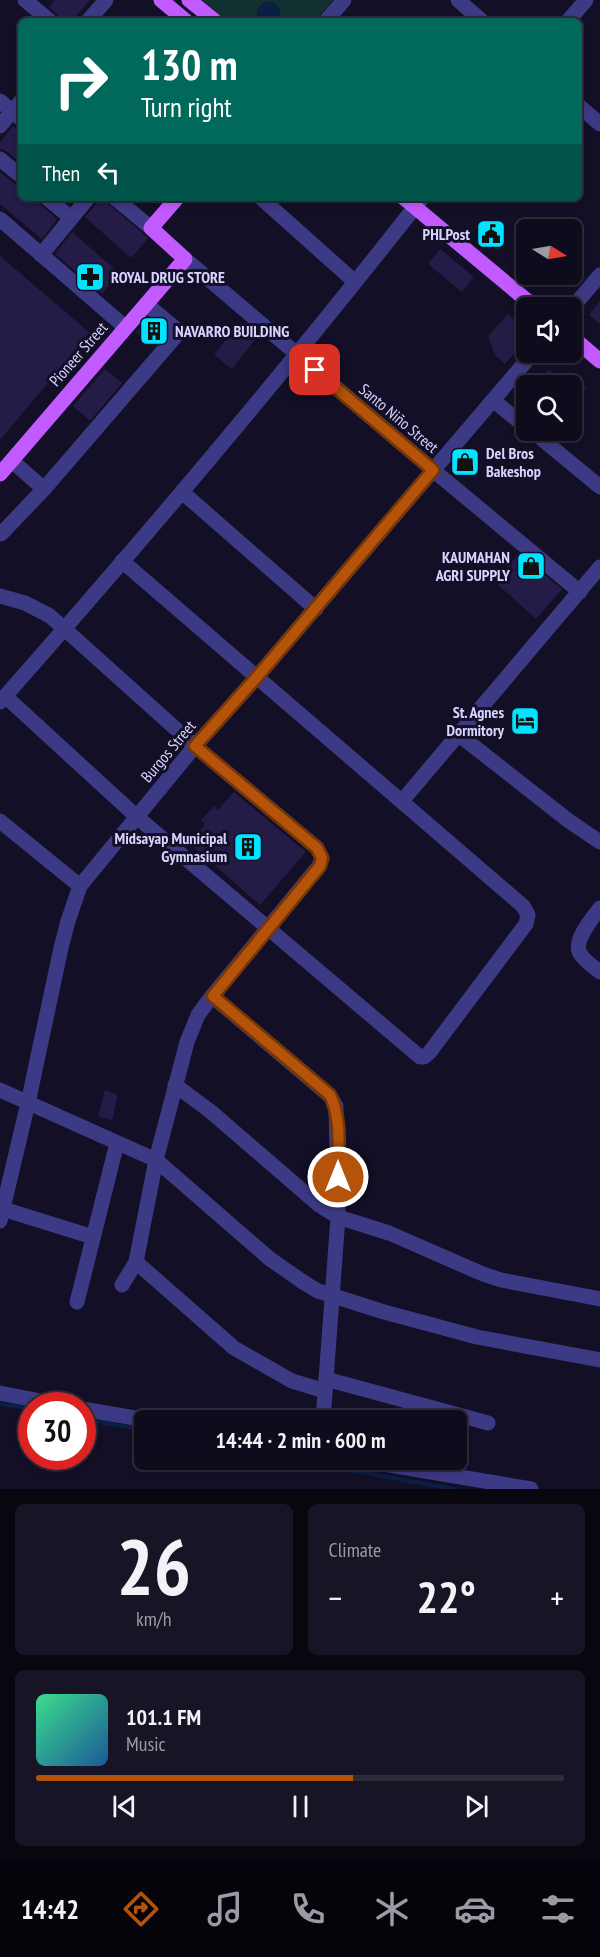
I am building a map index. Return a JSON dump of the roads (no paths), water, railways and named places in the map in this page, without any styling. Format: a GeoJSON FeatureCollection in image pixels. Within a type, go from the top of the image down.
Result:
{"type":"FeatureCollection","features":[{"type":"Feature","properties":{"kind":"main road"},"geometry":{"type":"LineString","coordinates":[[161,0],[182,18]]}},
{"type":"Feature","properties":{"kind":"main road"},"geometry":{"type":"LineString","coordinates":[[189,0],[211,18]]}},
{"type":"Feature","properties":{"kind":"main road"},"geometry":{"type":"LineString","coordinates":[[151,228],[174,201]]}},
{"type":"Feature","properties":{"kind":"main road"},"geometry":{"type":"LineString","coordinates":[[414,201],[523,297]]}},
{"type":"Feature","properties":{"kind":"main road","name":"Santo Niño Street"},"geometry":{"type":"LineString","coordinates":[[151,228],[185,259]]}},
{"type":"Feature","properties":{"kind":"main road","name":"Pioneer Street"},"geometry":{"type":"LineString","coordinates":[[0,474],[185,259]]}},
{"type":"Feature","properties":{"kind":"main road"},"geometry":{"type":"LineString","coordinates":[[582,346],[600,361]]}},
{"type":"Feature","properties":{"kind":"street"},"geometry":{"type":"LineString","coordinates":[[25,0],[46,18]]}},
{"type":"Feature","properties":{"kind":"street"},"geometry":{"type":"LineString","coordinates":[[91,18],[106,0]]}},
{"type":"Feature","properties":{"kind":"street"},"geometry":{"type":"LineString","coordinates":[[331,18],[344,0]]}},
{"type":"Feature","properties":{"kind":"street"},"geometry":{"type":"LineString","coordinates":[[458,0],[479,18]]}},
{"type":"Feature","properties":{"kind":"street"},"geometry":{"type":"LineString","coordinates":[[571,18],[586,0]]}},
{"type":"Feature","properties":{"kind":"street"},"geometry":{"type":"LineString","coordinates":[[596,0],[600,4]]}},
{"type":"Feature","properties":{"kind":"street"},"geometry":{"type":"LineString","coordinates":[[0,101],[18,110],[0,126]]}},
{"type":"Feature","properties":{"kind":"street"},"geometry":{"type":"LineString","coordinates":[[582,108],[600,124]]}},
{"type":"Feature","properties":{"kind":"street"},"geometry":{"type":"LineString","coordinates":[[0,159],[18,174]]}},
{"type":"Feature","properties":{"kind":"street"},"geometry":{"type":"LineString","coordinates":[[41,255],[71,218],[51,201]]}},
{"type":"Feature","properties":{"kind":"street"},"geometry":{"type":"LineString","coordinates":[[41,255],[86,201]]}},
{"type":"Feature","properties":{"kind":"street","name":"Santo Niño Street"},"geometry":{"type":"LineString","coordinates":[[119,201],[151,228]]}},
{"type":"Feature","properties":{"kind":"street"},"geometry":{"type":"LineString","coordinates":[[264,201],[356,282]]}},
{"type":"Feature","properties":{"kind":"street"},"geometry":{"type":"LineString","coordinates":[[122,561],[523,906],[528,915],[526,924],[424,1057],[420,1057],[137,817],[2,699],[298,356],[356,282],[414,201]]}},
{"type":"Feature","properties":{"kind":"street"},"geometry":{"type":"LineString","coordinates":[[0,219],[125,327]]}},
{"type":"Feature","properties":{"kind":"street","name":"Santo Niño Street"},"geometry":{"type":"LineString","coordinates":[[185,259],[580,592]]}},
{"type":"Feature","properties":{"kind":"street"},"geometry":{"type":"LineString","coordinates":[[581,297],[600,275]]}},
{"type":"Feature","properties":{"kind":"street"},"geometry":{"type":"LineString","coordinates":[[0,533],[44,489],[175,337],[175,328],[146,304]]}},
{"type":"Feature","properties":{"kind":"street","name":"Burgos Street"},"geometry":{"type":"LineString","coordinates":[[2,1215],[61,948],[80,886],[195,746],[316,609],[525,363]]}},
{"type":"Feature","properties":{"kind":"street"},"geometry":{"type":"LineString","coordinates":[[494,401],[516,419]]}},
{"type":"Feature","properties":{"kind":"street"},"geometry":{"type":"LineString","coordinates":[[544,441],[600,487]]}},
{"type":"Feature","properties":{"kind":"street"},"geometry":{"type":"LineString","coordinates":[[12,461],[44,489]]}},
{"type":"Feature","properties":{"kind":"street"},"geometry":{"type":"LineString","coordinates":[[182,492],[316,609]]}},
{"type":"Feature","properties":{"kind":"street"},"geometry":{"type":"LineString","coordinates":[[402,801],[600,567]]}},
{"type":"Feature","properties":{"kind":"street"},"geometry":{"type":"LineString","coordinates":[[0,596],[40,609],[64,627],[195,746],[317,848],[322,858],[320,866],[268,927],[198,1015],[192,1026],[156,1160],[136,1262],[122,1285]]}},
{"type":"Feature","properties":{"kind":"street"},"geometry":{"type":"LineString","coordinates":[[458,734],[569,821],[600,842]]}},
{"type":"Feature","properties":{"kind":"street"},"geometry":{"type":"LineString","coordinates":[[0,821],[80,886]]}},
{"type":"Feature","properties":{"kind":"street"},"geometry":{"type":"LineString","coordinates":[[600,908],[584,928],[578,945],[580,954],[600,972]]}},
{"type":"Feature","properties":{"kind":"street"},"geometry":{"type":"LineString","coordinates":[[213,996],[330,1095],[336,1106],[338,1217],[324,1410]]}},
{"type":"Feature","properties":{"kind":"street"},"geometry":{"type":"LineString","coordinates":[[175,1085],[210,1111],[319,1205],[338,1217],[377,1228],[501,1280],[600,1299]]}},
{"type":"Feature","properties":{"kind":"street"},"geometry":{"type":"LineString","coordinates":[[0,1089],[156,1160],[270,1258],[312,1288],[424,1324],[477,1337],[600,1360]]}},
{"type":"Feature","properties":{"kind":"street"},"geometry":{"type":"LineString","coordinates":[[77,1302],[117,1143]]}},
{"type":"Feature","properties":{"kind":"street"},"geometry":{"type":"LineString","coordinates":[[2,1215],[93,1236]]}},
{"type":"Feature","properties":{"kind":"street"},"geometry":{"type":"LineString","coordinates":[[136,1262],[234,1348],[292,1381],[325,1385],[488,1423]]}},
{"type":"Feature","properties":{"kind":"street"},"geometry":{"type":"LineString","coordinates":[[0,1393],[18,1397]]}},
{"type":"Feature","properties":{"kind":"street"},"geometry":{"type":"LineString","coordinates":[[96,1411],[134,1418]]}},
{"type":"Feature","properties":{"kind":"street"},"geometry":{"type":"LineString","coordinates":[[419,1470],[531,1489]]}},
{"type":"Feature","properties":{"kind":"water"},"geometry":{"type":"Polygon","coordinates":[[[264,2],[272,2],[279,8],[279,18],[258,18],[257,10],[264,2]]]}},
{"type":"Feature","properties":{"kind":"waterway"},"geometry":{"type":"LineString","coordinates":[[0,1404],[18,1407]]}},
{"type":"Feature","properties":{"kind":"waterway"},"geometry":{"type":"LineString","coordinates":[[96,1421],[134,1428]]}},
{"type":"Feature","properties":{"kind":"waterway"},"geometry":{"type":"LineString","coordinates":[[349,1470],[454,1489]]}},
{"type":"Feature","properties":{"kind":"place","name":"PHLPost"},"geometry":{"type":"Point","coordinates":[491,234]}},
{"type":"Feature","properties":{"kind":"place","name":"ROYAL DRUG STORE"},"geometry":{"type":"Point","coordinates":[90,277]}},
{"type":"Feature","properties":{"kind":"place","name":"NAVARRO BUILDING"},"geometry":{"type":"Point","coordinates":[154,331]}},
{"type":"Feature","properties":{"kind":"place","name":"Del Bros Bakeshop"},"geometry":{"type":"Point","coordinates":[465,462]}},
{"type":"Feature","properties":{"kind":"place","name":"KAUMAHAN AGRI SUPPLY"},"geometry":{"type":"Point","coordinates":[531,566]}},
{"type":"Feature","properties":{"kind":"place","name":"St. Agnes Dormitory"},"geometry":{"type":"Point","coordinates":[525,721]}},
{"type":"Feature","properties":{"kind":"place","name":"Midsayap Municipal Gymnasium"},"geometry":{"type":"Point","coordinates":[248,847]}}]}
